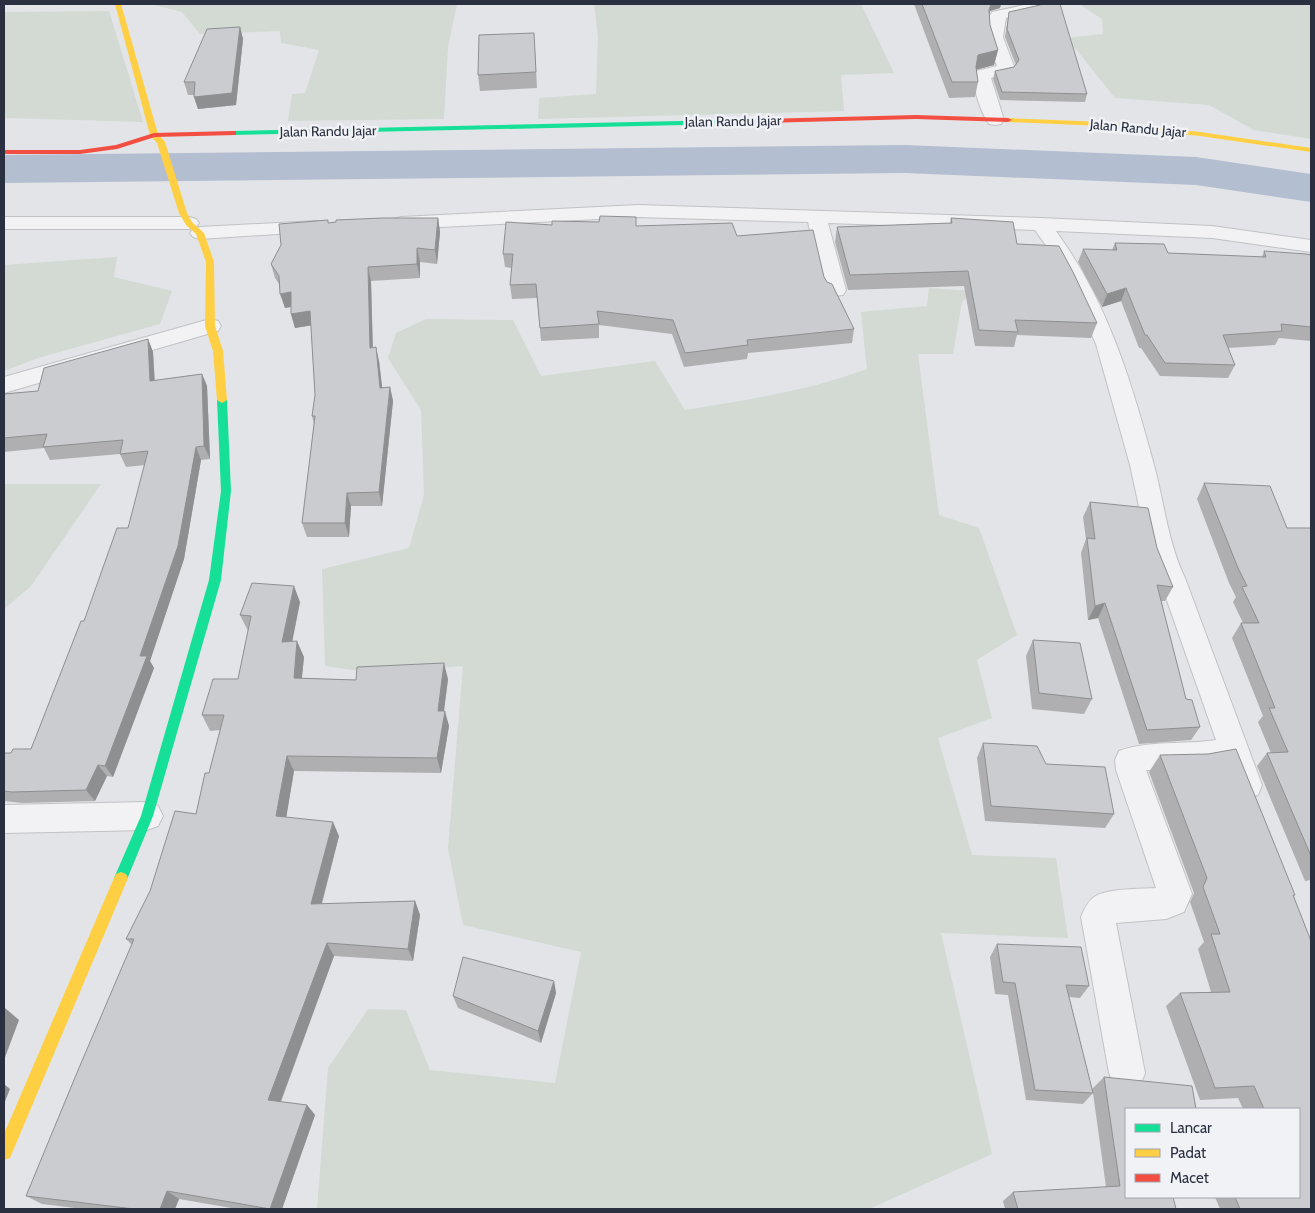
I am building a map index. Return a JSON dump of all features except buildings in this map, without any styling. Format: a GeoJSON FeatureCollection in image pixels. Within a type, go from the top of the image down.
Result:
{"type":"FeatureCollection","features":[{"type":"Feature","properties":{"kind":"street"},"geometry":{"type":"LineString","coordinates":[[4,1152],[147,816],[215,580],[226,491],[219,360],[210,326],[210,262],[191,223],[158,138],[118,4]]}},
{"type":"Feature","properties":{"kind":"street"},"geometry":{"type":"LineString","coordinates":[[992,112],[982,83],[982,75],[1006,69],[995,37],[998,15],[1032,8]]}},
{"type":"Feature","properties":{"kind":"street","name":"Jalan Randu Jajar"},"geometry":{"type":"LineString","coordinates":[[4,152],[44,154],[92,152],[158,138],[916,117],[992,112],[1180,132],[1311,150]]}},
{"type":"Feature","properties":{"kind":"street"},"geometry":{"type":"LineString","coordinates":[[379,224],[638,211],[1041,224],[1212,232],[1311,246]]}},
{"type":"Feature","properties":{"kind":"street"},"geometry":{"type":"LineString","coordinates":[[817,218],[835,290]]}},
{"type":"Feature","properties":{"kind":"street"},"geometry":{"type":"LineString","coordinates":[[4,223],[191,223],[339,226]]}},
{"type":"Feature","properties":{"kind":"street"},"geometry":{"type":"LineString","coordinates":[[1041,224],[1064,256],[1107,344],[1142,465],[1164,562],[1172,578],[1233,750],[1255,806]]}},
{"type":"Feature","properties":{"kind":"street"},"geometry":{"type":"LineString","coordinates":[[4,385],[57,368],[210,326]]}},
{"type":"Feature","properties":{"kind":"street"},"geometry":{"type":"LineString","coordinates":[[1127,1073],[1098,917],[1106,908],[1166,903],[1175,898],[1131,770],[1130,760],[1153,756],[1196,756],[1233,750]]}},
{"type":"Feature","properties":{"kind":"street"},"geometry":{"type":"LineString","coordinates":[[4,819],[147,816]]}},
{"type":"Feature","properties":{"kind":"shaded area"},"geometry":{"type":"Polygon","coordinates":[[[151,4],[457,4],[448,47],[444,119],[288,121],[292,94],[305,93],[319,50],[281,43],[280,31],[200,34],[182,12],[151,4]]]}},
{"type":"Feature","properties":{"kind":"shaded area"},"geometry":{"type":"Polygon","coordinates":[[[594,4],[861,4],[894,73],[841,75],[844,111],[538,119],[539,98],[596,94],[598,37],[594,4]]]}},
{"type":"Feature","properties":{"kind":"shaded area"},"geometry":{"type":"Polygon","coordinates":[[[1079,4],[1311,4],[1311,139],[1254,130],[1209,105],[1115,98],[1067,38],[1103,34],[1102,19],[1079,4]]]}},
{"type":"Feature","properties":{"kind":"shaded area"},"geometry":{"type":"Polygon","coordinates":[[[109,11],[143,122],[4,118],[4,12],[109,11]]]}},
{"type":"Feature","properties":{"kind":"shaded area"},"geometry":{"type":"Polygon","coordinates":[[[117,257],[114,277],[172,291],[160,324],[38,358],[4,371],[4,265],[117,257]]]}},
{"type":"Feature","properties":{"kind":"shaded area"},"geometry":{"type":"Polygon","coordinates":[[[929,288],[973,291],[962,302],[953,354],[918,354],[939,515],[979,528],[1017,635],[977,660],[992,718],[938,738],[972,855],[1056,858],[1068,938],[941,933],[992,1154],[869,1209],[317,1209],[328,1068],[368,1009],[406,1010],[430,1070],[555,1083],[581,952],[463,925],[448,848],[463,666],[374,673],[325,666],[322,569],[409,548],[424,495],[421,410],[388,358],[396,333],[426,319],[513,320],[541,376],[655,361],[685,410],[800,389],[867,369],[861,312],[927,306],[929,288]]]}},
{"type":"Feature","properties":{"kind":"shaded area"},"geometry":{"type":"Polygon","coordinates":[[[4,484],[101,484],[31,586],[4,609],[4,484]]]}},
{"type":"Feature","properties":{"kind":"waterway"},"geometry":{"type":"LineString","coordinates":[[4,169],[905,159],[1196,171],[1311,188]]}},
{"type":"Feature","properties":{"kind":"traffic: fast"},"geometry":{"type":"LineString","coordinates":[[233,133],[725,122]]}},
{"type":"Feature","properties":{"kind":"traffic: fast"},"geometry":{"type":"LineString","coordinates":[[121,878],[147,816],[215,580],[226,491],[222,400]]}},
{"type":"Feature","properties":{"kind":"traffic: slow"},"geometry":{"type":"LineString","coordinates":[[118,4],[154,135]]}},
{"type":"Feature","properties":{"kind":"traffic: slow"},"geometry":{"type":"LineString","coordinates":[[1008,120],[1103,124],[1200,134],[1311,150]]}},
{"type":"Feature","properties":{"kind":"traffic: slow"},"geometry":{"type":"LineString","coordinates":[[154,135],[161,142],[183,213],[189,223],[200,233],[210,262],[210,326],[218,351],[222,400]]}},
{"type":"Feature","properties":{"kind":"traffic: slow"},"geometry":{"type":"LineString","coordinates":[[4,1152],[121,878]]}},
{"type":"Feature","properties":{"kind":"traffic: jam"},"geometry":{"type":"LineString","coordinates":[[725,122],[916,117],[1008,120]]}},
{"type":"Feature","properties":{"kind":"traffic: jam"},"geometry":{"type":"LineString","coordinates":[[4,152],[80,152],[117,147],[154,135],[233,133]]}}]}
